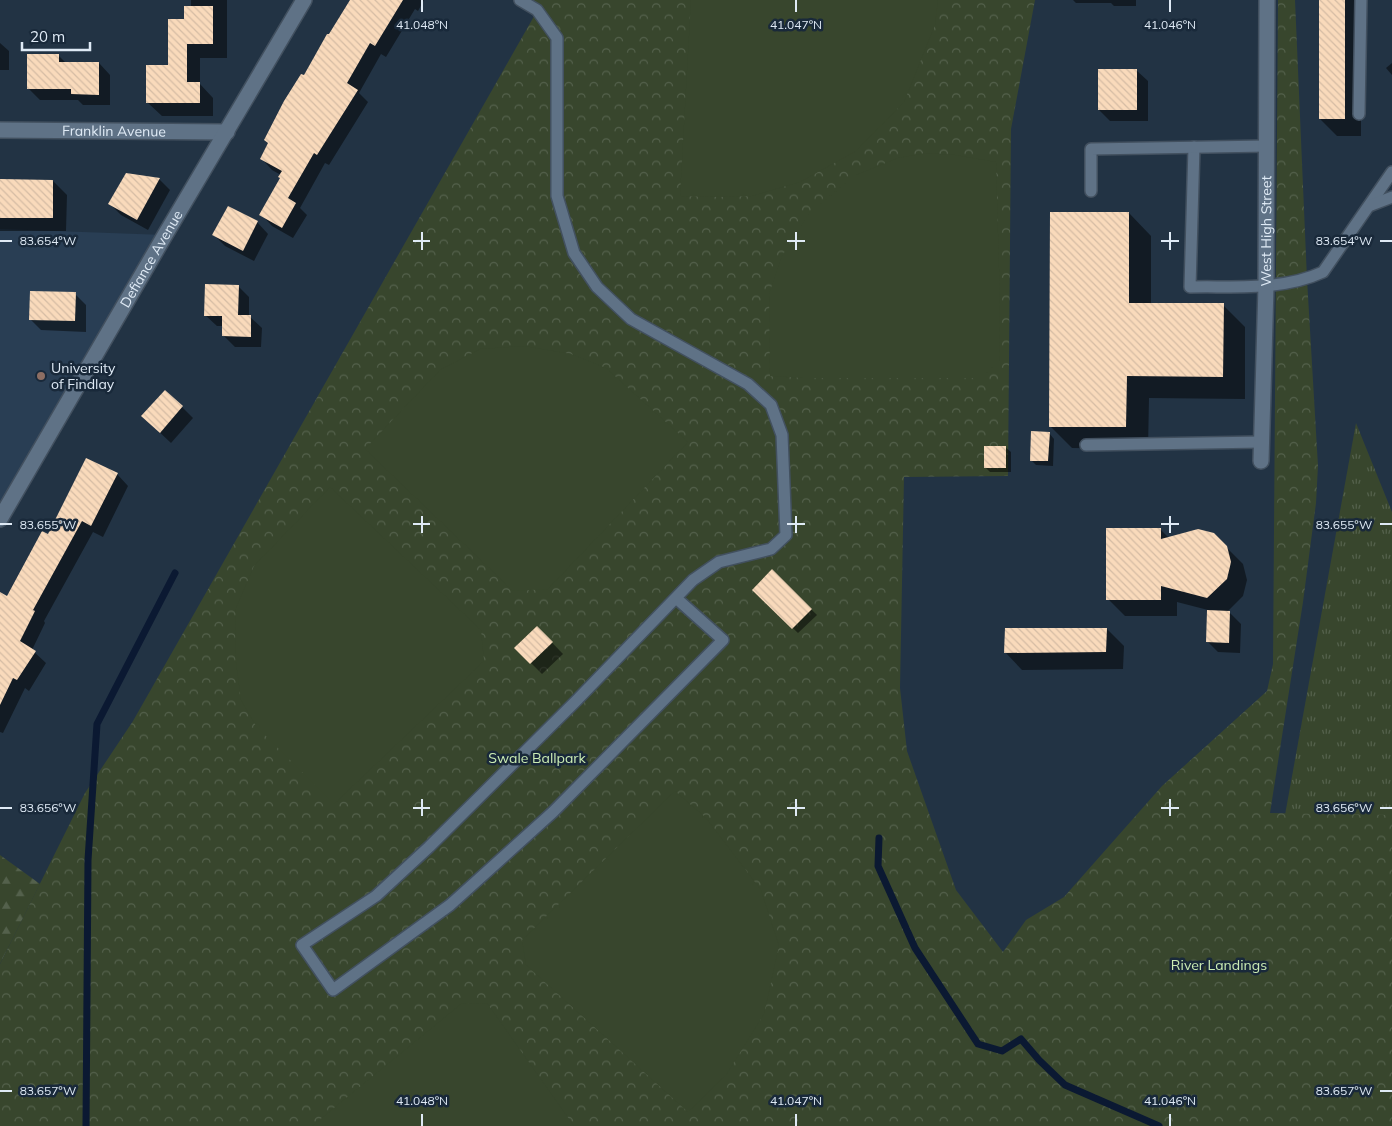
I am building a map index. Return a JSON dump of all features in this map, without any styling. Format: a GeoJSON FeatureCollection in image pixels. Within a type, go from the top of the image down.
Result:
{"type":"FeatureCollection","features":[{"type":"Feature","properties":{"kind":"street","name":"Defiance Avenue"},"geometry":{"type":"LineString","coordinates":[[0,519],[304,0]]}},
{"type":"Feature","properties":{"kind":"street","name":"West High Street"},"geometry":{"type":"LineString","coordinates":[[1261,461],[1266,286],[1267,0]]}},
{"type":"Feature","properties":{"kind":"street","name":"Franklin Avenue"},"geometry":{"type":"LineString","coordinates":[[0,130],[227,132]]}},
{"type":"Feature","properties":{"kind":"lane"},"geometry":{"type":"LineString","coordinates":[[520,0],[537,10],[557,38],[557,196],[574,253],[597,287],[631,319],[748,384],[771,405],[782,435],[786,535],[771,549],[719,562],[692,580],[569,708],[436,840],[376,896],[302,945],[333,990],[450,905],[553,812],[723,640],[676,598]]}},
{"type":"Feature","properties":{"kind":"lane"},"geometry":{"type":"LineString","coordinates":[[1359,114],[1360,0]]}},
{"type":"Feature","properties":{"kind":"lane"},"geometry":{"type":"LineString","coordinates":[[1091,191],[1091,149],[1267,146]]}},
{"type":"Feature","properties":{"kind":"lane"},"geometry":{"type":"LineString","coordinates":[[1194,147],[1190,287],[1266,286],[1307,279],[1323,272],[1392,172]]}},
{"type":"Feature","properties":{"kind":"lane"},"geometry":{"type":"LineString","coordinates":[[1369,206],[1392,198]]}},
{"type":"Feature","properties":{"kind":"lane"},"geometry":{"type":"LineString","coordinates":[[1086,445],[1261,442]]}},
{"type":"Feature","properties":{"kind":"shaded area","name":"University of Findlay"},"geometry":{"type":"Polygon","coordinates":[[[0,229],[165,235],[0,518],[0,229]]]}},
{"type":"Feature","properties":{"kind":"green space","name":"Swale Ballpark"},"geometry":{"type":"Polygon","coordinates":[[[520,0],[1035,0],[1011,129],[1008,476],[904,477],[900,688],[907,751],[956,890],[1003,952],[1026,920],[1064,897],[1162,786],[1267,691],[1273,664],[1278,0],[1295,0],[1307,279],[1318,466],[1316,503],[1303,602],[1270,813],[1392,815],[1392,1126],[0,1126],[0,964],[85,793],[133,721],[537,11],[520,0]]]}},
{"type":"Feature","properties":{"kind":"green space"},"geometry":{"type":"Polygon","coordinates":[[[691,0],[938,0],[935,25],[904,102],[856,151],[800,182],[752,196],[719,197],[680,196],[691,0]]]}},
{"type":"Feature","properties":{"kind":"green space"},"geometry":{"type":"Polygon","coordinates":[[[926,153],[955,155],[996,162],[1000,304],[999,362],[980,378],[803,378],[770,376],[769,294],[782,256],[810,212],[856,175],[898,158],[926,153]]]}},
{"type":"Feature","properties":{"kind":"green space"},"geometry":{"type":"Polygon","coordinates":[[[524,346],[571,354],[606,368],[688,442],[548,589],[513,591],[365,449],[440,370],[480,349],[524,346]]]}},
{"type":"Feature","properties":{"kind":"green space"},"geometry":{"type":"Polygon","coordinates":[[[1356,423],[1392,512],[1392,816],[1285,815],[1356,423]]]}},
{"type":"Feature","properties":{"kind":"green space"},"geometry":{"type":"Polygon","coordinates":[[[330,487],[481,630],[484,661],[334,804],[256,726],[241,700],[235,655],[236,608],[254,566],[330,487]]]}},
{"type":"Feature","properties":{"kind":"green space"},"geometry":{"type":"Polygon","coordinates":[[[675,791],[706,818],[761,890],[779,946],[764,1014],[726,1075],[688,1112],[526,965],[522,940],[675,791]]]}},
{"type":"Feature","properties":{"kind":"green space"},"geometry":{"type":"Polygon","coordinates":[[[0,855],[40,884],[0,964],[0,855]]]}},
{"type":"Feature","properties":{"kind":"green space"},"geometry":{"type":"Polygon","coordinates":[[[487,1003],[574,1126],[312,1126],[461,1004],[487,1003]]]}},
{"type":"Feature","properties":{"kind":"building"},"geometry":{"type":"Polygon","coordinates":[[[350,0],[403,0],[375,46],[370,43],[347,83],[358,90],[317,155],[314,153],[288,198],[296,203],[282,228],[259,215],[282,171],[260,159],[268,143],[264,140],[284,101],[301,74],[304,75],[327,34],[329,34],[350,0]]]}},
{"type":"Feature","properties":{"kind":"building"},"geometry":{"type":"Polygon","coordinates":[[[1319,0],[1345,0],[1345,119],[1319,119],[1319,0]]]}},
{"type":"Feature","properties":{"kind":"building"},"geometry":{"type":"Polygon","coordinates":[[[184,6],[213,6],[213,44],[187,44],[187,82],[200,82],[200,103],[146,103],[146,65],[168,65],[168,19],[184,19],[184,6]]]}},
{"type":"Feature","properties":{"kind":"building"},"geometry":{"type":"Polygon","coordinates":[[[27,54],[59,54],[59,62],[99,62],[99,95],[71,94],[71,89],[27,89],[27,54]]]}},
{"type":"Feature","properties":{"kind":"building"},"geometry":{"type":"Polygon","coordinates":[[[1098,69],[1137,69],[1137,110],[1098,110],[1098,69]]]}},
{"type":"Feature","properties":{"kind":"building"},"geometry":{"type":"Polygon","coordinates":[[[126,173],[160,178],[137,220],[108,204],[126,173]]]}},
{"type":"Feature","properties":{"kind":"building"},"geometry":{"type":"Polygon","coordinates":[[[0,179],[53,180],[53,218],[0,218],[0,179]]]}},
{"type":"Feature","properties":{"kind":"building"},"geometry":{"type":"Polygon","coordinates":[[[228,206],[258,221],[243,251],[212,235],[228,206]]]}},
{"type":"Feature","properties":{"kind":"building"},"geometry":{"type":"Polygon","coordinates":[[[1050,212],[1129,212],[1129,303],[1224,303],[1223,377],[1127,376],[1126,427],[1049,427],[1050,212]]]}},
{"type":"Feature","properties":{"kind":"building"},"geometry":{"type":"Polygon","coordinates":[[[205,284],[239,285],[238,315],[251,315],[251,337],[222,336],[222,316],[204,316],[205,284]]]}},
{"type":"Feature","properties":{"kind":"building"},"geometry":{"type":"Polygon","coordinates":[[[30,291],[76,292],[75,321],[29,320],[30,291]]]}},
{"type":"Feature","properties":{"kind":"building"},"geometry":{"type":"Polygon","coordinates":[[[165,390],[183,406],[160,433],[141,416],[165,390]]]}},
{"type":"Feature","properties":{"kind":"building"},"geometry":{"type":"Polygon","coordinates":[[[1031,431],[1050,432],[1048,461],[1030,461],[1031,431]]]}},
{"type":"Feature","properties":{"kind":"building"},"geometry":{"type":"Polygon","coordinates":[[[984,446],[1006,446],[1006,468],[984,468],[984,446]]]}},
{"type":"Feature","properties":{"kind":"building"},"geometry":{"type":"Polygon","coordinates":[[[86,458],[118,473],[91,526],[82,521],[33,610],[35,611],[20,641],[36,651],[17,680],[13,678],[0,705],[0,592],[7,596],[42,531],[48,534],[86,458]]]}},
{"type":"Feature","properties":{"kind":"building"},"geometry":{"type":"Polygon","coordinates":[[[1106,528],[1161,528],[1161,539],[1198,529],[1214,533],[1227,546],[1231,562],[1227,579],[1207,598],[1161,586],[1161,600],[1106,600],[1106,528]]]}},
{"type":"Feature","properties":{"kind":"building"},"geometry":{"type":"Polygon","coordinates":[[[772,569],[812,609],[792,629],[752,590],[772,569]]]}},
{"type":"Feature","properties":{"kind":"building"},"geometry":{"type":"Polygon","coordinates":[[[1207,610],[1230,611],[1229,643],[1206,642],[1207,610]]]}},
{"type":"Feature","properties":{"kind":"building"},"geometry":{"type":"Polygon","coordinates":[[[537,626],[553,642],[530,664],[514,648],[537,626]]]}},
{"type":"Feature","properties":{"kind":"building"},"geometry":{"type":"Polygon","coordinates":[[[1005,628],[1107,628],[1106,652],[1004,653],[1005,628]]]}},
{"type":"Feature","properties":{"kind":"waterway"},"geometry":{"type":"LineString","coordinates":[[86,1126],[88,860],[97,724],[175,573]]}},
{"type":"Feature","properties":{"kind":"waterway"},"geometry":{"type":"LineString","coordinates":[[879,838],[878,866],[915,948],[978,1044],[1002,1051],[1021,1039],[1039,1060],[1065,1085],[1159,1126]]}},
{"type":"Feature","properties":{"kind":"place","name":"University of Findlay"},"geometry":{"type":"Point","coordinates":[41,376]}},
{"type":"Feature","properties":{"kind":"park label","name":"River Landings"},"geometry":{"type":"Point","coordinates":[1219,965]}}]}
